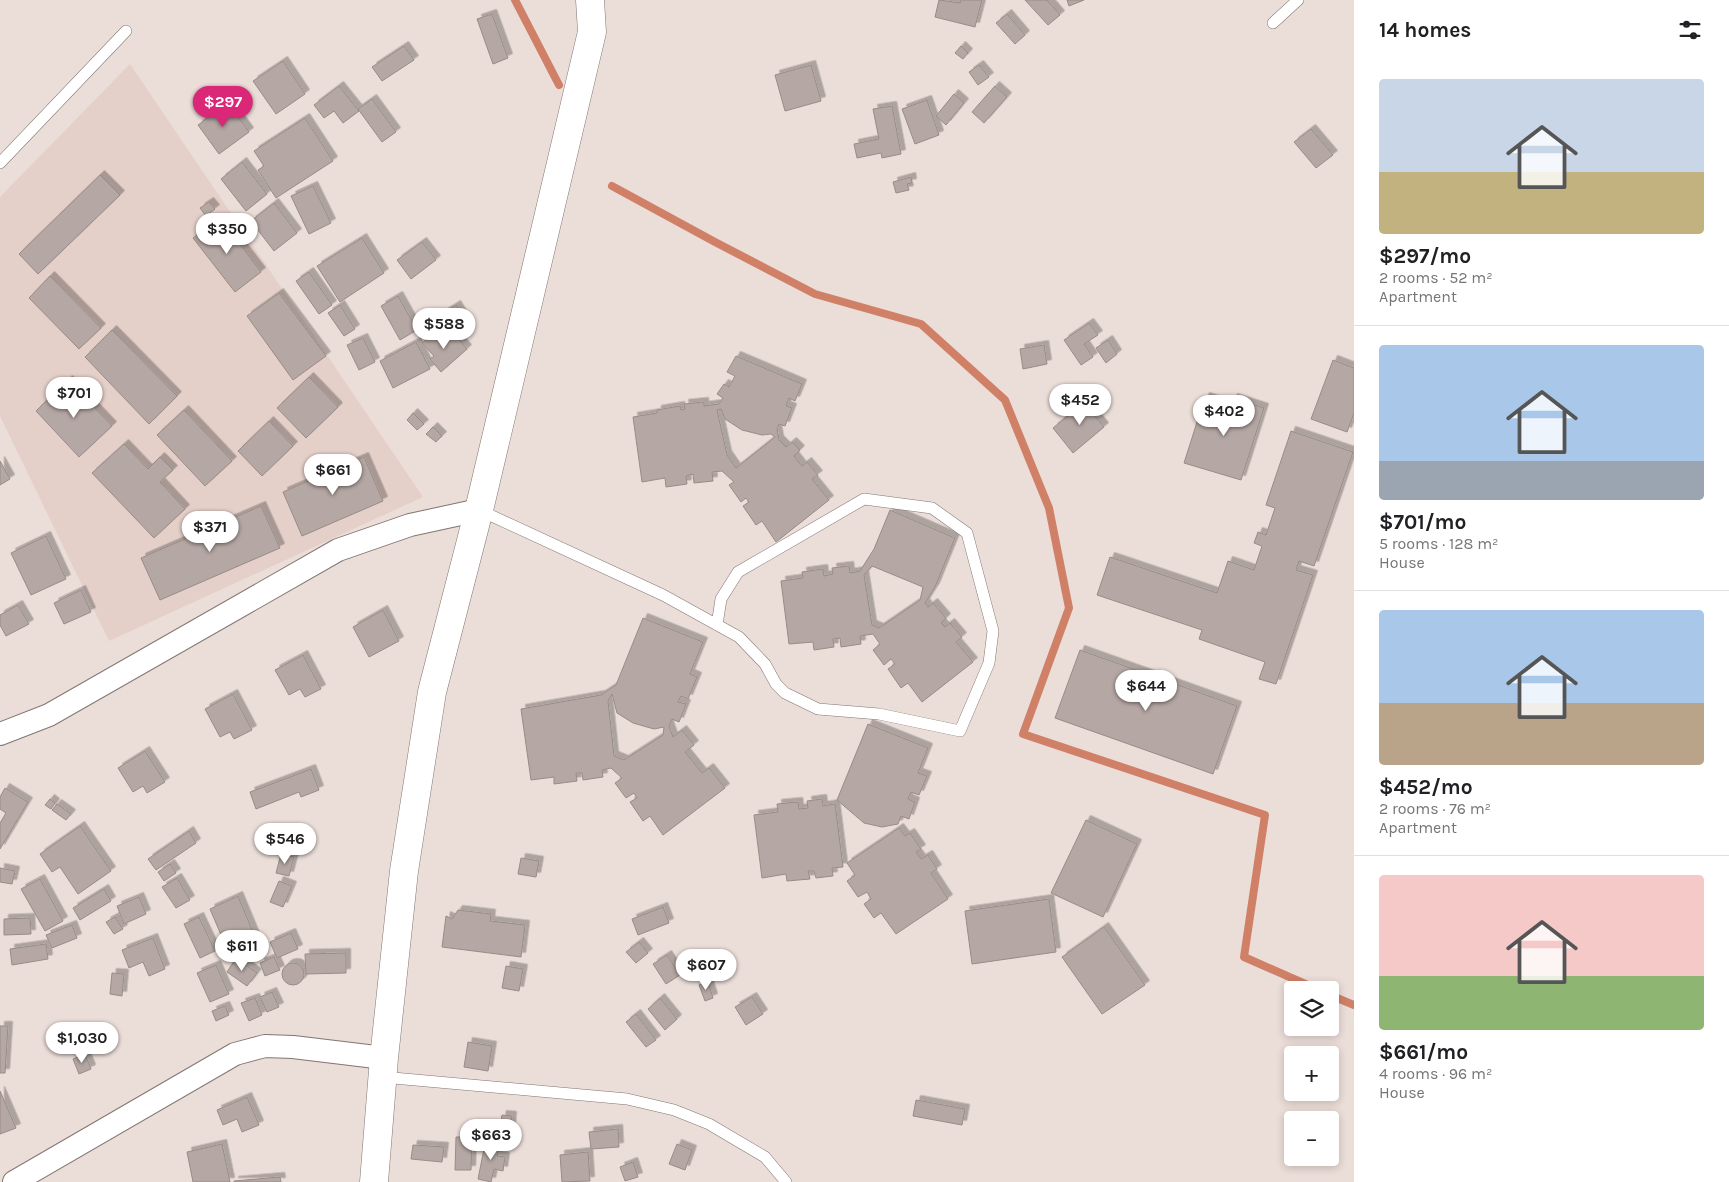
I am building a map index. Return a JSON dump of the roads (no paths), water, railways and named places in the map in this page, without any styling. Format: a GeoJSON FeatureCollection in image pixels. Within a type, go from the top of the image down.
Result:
{"type":"FeatureCollection","features":[{"type":"Feature","properties":{"kind":"street"},"geometry":{"type":"LineString","coordinates":[[374,1182],[383,1068],[404,872],[432,692],[479,510],[592,32],[590,0]]}},
{"type":"Feature","properties":{"kind":"street"},"geometry":{"type":"LineString","coordinates":[[0,734],[49,715],[92,692],[338,550],[410,525],[479,510]]}},
{"type":"Feature","properties":{"kind":"street"},"geometry":{"type":"LineString","coordinates":[[14,1182],[235,1054],[265,1046],[293,1047],[383,1068]]}},
{"type":"Feature","properties":{"kind":"lane"},"geometry":{"type":"LineString","coordinates":[[1273,23],[1298,0]]}},
{"type":"Feature","properties":{"kind":"lane"},"geometry":{"type":"LineString","coordinates":[[0,163],[126,30]]}},
{"type":"Feature","properties":{"kind":"lane"},"geometry":{"type":"LineString","coordinates":[[479,510],[664,595],[717,625],[739,637],[766,664],[776,684],[785,693],[818,709],[878,714],[960,731],[989,663],[993,631],[967,533],[932,508],[864,499],[738,572],[721,599],[717,625]]}},
{"type":"Feature","properties":{"kind":"lane"},"geometry":{"type":"LineString","coordinates":[[383,1068],[653,1104],[709,1124],[736,1138],[765,1157],[786,1182]]}},
{"type":"Feature","properties":{"kind":"waterway"},"geometry":{"type":"LineString","coordinates":[[515,0],[559,85]]}},
{"type":"Feature","properties":{"kind":"waterway"},"geometry":{"type":"LineString","coordinates":[[612,186],[815,294],[921,324],[1005,400],[1049,508],[1069,608],[1023,734],[1265,815],[1244,957],[1299,981]]}},
{"type":"Feature","properties":{"kind":"waterway"},"geometry":{"type":"LineString","coordinates":[[1339,999],[1354,1005]]}}]}
